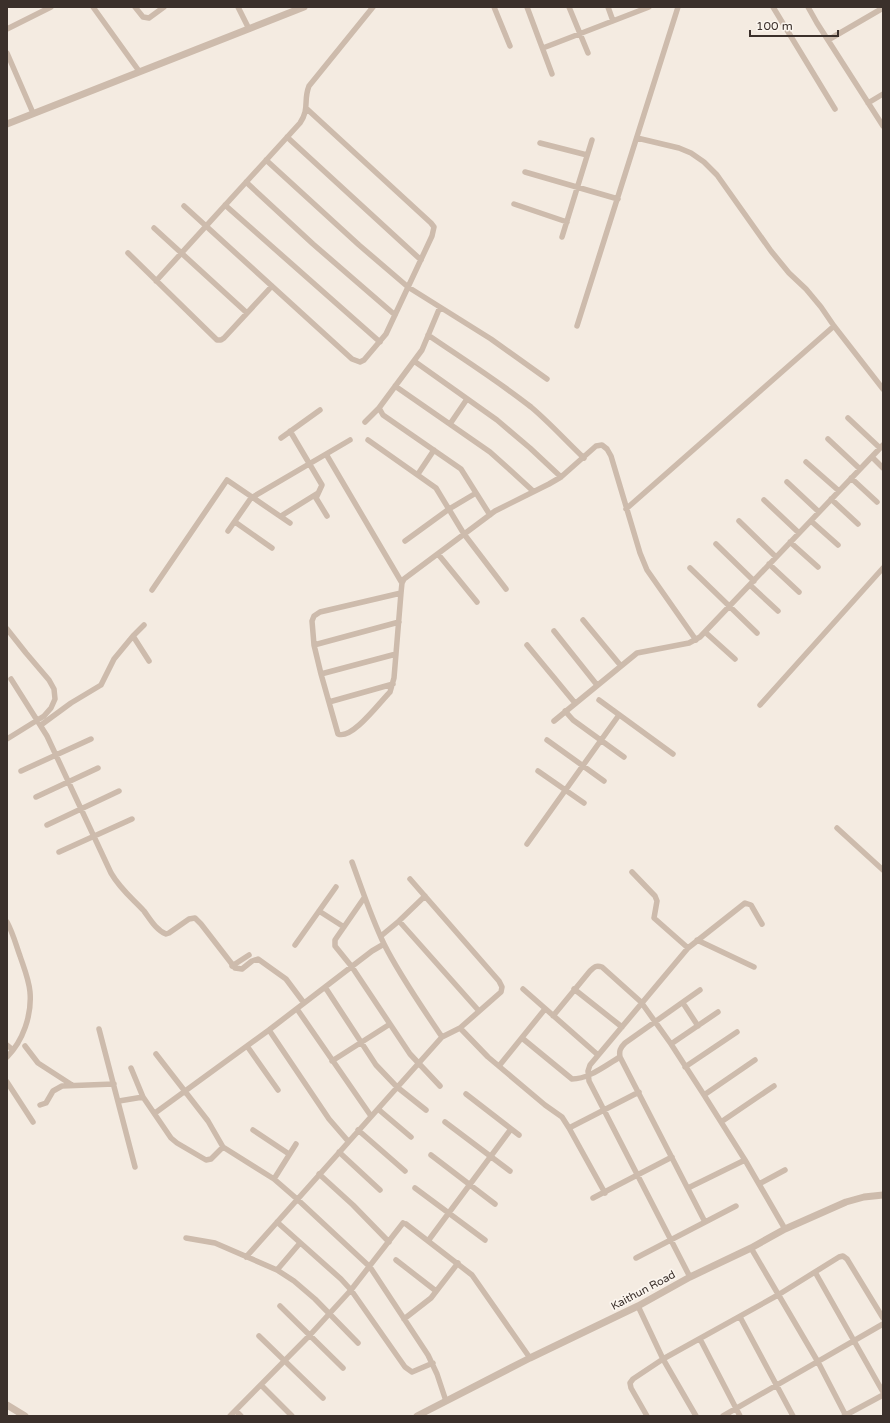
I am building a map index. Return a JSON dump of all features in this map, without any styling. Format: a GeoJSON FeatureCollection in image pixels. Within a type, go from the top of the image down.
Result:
{"type":"FeatureCollection","features":[{"type":"Feature","properties":{"kind":"street"},"geometry":{"type":"LineString","coordinates":[[7,28],[51,7]]}},
{"type":"Feature","properties":{"kind":"street"},"geometry":{"type":"LineString","coordinates":[[93,7],[137,69]]}},
{"type":"Feature","properties":{"kind":"street"},"geometry":{"type":"LineString","coordinates":[[135,7],[143,17],[149,18],[164,7]]}},
{"type":"Feature","properties":{"kind":"street"},"geometry":{"type":"LineString","coordinates":[[238,7],[246,22]]}},
{"type":"Feature","properties":{"kind":"street"},"geometry":{"type":"LineString","coordinates":[[7,124],[31,110],[137,69],[246,22],[304,7]]}},
{"type":"Feature","properties":{"kind":"street"},"geometry":{"type":"LineString","coordinates":[[156,281],[300,123],[307,110],[306,94],[309,86],[373,7]]}},
{"type":"Feature","properties":{"kind":"street"},"geometry":{"type":"LineString","coordinates":[[494,7],[510,46]]}},
{"type":"Feature","properties":{"kind":"street"},"geometry":{"type":"LineString","coordinates":[[527,7],[552,74]]}},
{"type":"Feature","properties":{"kind":"street"},"geometry":{"type":"LineString","coordinates":[[569,7],[588,53]]}},
{"type":"Feature","properties":{"kind":"street"},"geometry":{"type":"LineString","coordinates":[[608,7],[613,21]]}},
{"type":"Feature","properties":{"kind":"street"},"geometry":{"type":"LineString","coordinates":[[543,48],[580,35],[649,7]]}},
{"type":"Feature","properties":{"kind":"street"},"geometry":{"type":"LineString","coordinates":[[577,326],[678,7]]}},
{"type":"Feature","properties":{"kind":"street"},"geometry":{"type":"LineString","coordinates":[[773,7],[835,109]]}},
{"type":"Feature","properties":{"kind":"street"},"geometry":{"type":"LineString","coordinates":[[808,7],[883,126]]}},
{"type":"Feature","properties":{"kind":"street"},"geometry":{"type":"LineString","coordinates":[[828,40],[883,8]]}},
{"type":"Feature","properties":{"kind":"street"},"geometry":{"type":"LineString","coordinates":[[7,53],[9,61],[31,110]]}},
{"type":"Feature","properties":{"kind":"street"},"geometry":{"type":"LineString","coordinates":[[868,103],[883,94]]}},
{"type":"Feature","properties":{"kind":"street"},"geometry":{"type":"LineString","coordinates":[[184,206],[356,361],[360,362],[364,360],[386,334],[421,260],[434,227],[307,110]]}},
{"type":"Feature","properties":{"kind":"street"},"geometry":{"type":"LineString","coordinates":[[287,137],[421,260]]}},
{"type":"Feature","properties":{"kind":"street"},"geometry":{"type":"LineString","coordinates":[[637,138],[679,148],[691,153],[704,162],[717,175],[771,251],[790,273],[806,288],[883,389]]}},
{"type":"Feature","properties":{"kind":"street"},"geometry":{"type":"LineString","coordinates":[[562,237],[592,140]]}},
{"type":"Feature","properties":{"kind":"street"},"geometry":{"type":"LineString","coordinates":[[540,143],[587,155]]}},
{"type":"Feature","properties":{"kind":"street"},"geometry":{"type":"LineString","coordinates":[[266,160],[359,245],[408,287],[491,339],[548,379]]}},
{"type":"Feature","properties":{"kind":"street"},"geometry":{"type":"LineString","coordinates":[[525,172],[618,199]]}},
{"type":"Feature","properties":{"kind":"street"},"geometry":{"type":"LineString","coordinates":[[246,182],[312,244],[395,315]]}},
{"type":"Feature","properties":{"kind":"street"},"geometry":{"type":"LineString","coordinates":[[514,204],[567,222]]}},
{"type":"Feature","properties":{"kind":"street"},"geometry":{"type":"LineString","coordinates":[[225,205],[380,342]]}},
{"type":"Feature","properties":{"kind":"street"},"geometry":{"type":"LineString","coordinates":[[154,228],[247,313]]}},
{"type":"Feature","properties":{"kind":"street"},"geometry":{"type":"LineString","coordinates":[[128,253],[217,340],[224,338],[272,286]]}},
{"type":"Feature","properties":{"kind":"street"},"geometry":{"type":"LineString","coordinates":[[365,422],[379,408],[422,350],[440,307]]}},
{"type":"Feature","properties":{"kind":"street"},"geometry":{"type":"LineString","coordinates":[[626,509],[834,326]]}},
{"type":"Feature","properties":{"kind":"street"},"geometry":{"type":"LineString","coordinates":[[428,336],[531,408],[550,424],[584,458]]}},
{"type":"Feature","properties":{"kind":"street"},"geometry":{"type":"LineString","coordinates":[[414,361],[497,420],[561,477]]}},
{"type":"Feature","properties":{"kind":"street"},"geometry":{"type":"LineString","coordinates":[[395,386],[490,452],[509,468],[533,492]]}},
{"type":"Feature","properties":{"kind":"street"},"geometry":{"type":"LineString","coordinates":[[450,424],[467,399]]}},
{"type":"Feature","properties":{"kind":"street"},"geometry":{"type":"LineString","coordinates":[[379,408],[383,415],[461,469],[490,515]]}},
{"type":"Feature","properties":{"kind":"street"},"geometry":{"type":"LineString","coordinates":[[281,438],[320,410]]}},
{"type":"Feature","properties":{"kind":"street"},"geometry":{"type":"LineString","coordinates":[[554,721],[637,653],[696,640],[705,632],[881,446],[848,418]]}},
{"type":"Feature","properties":{"kind":"street"},"geometry":{"type":"LineString","coordinates":[[290,431],[322,485],[316,498],[327,516]]}},
{"type":"Feature","properties":{"kind":"street"},"geometry":{"type":"LineString","coordinates":[[828,439],[860,469]]}},
{"type":"Feature","properties":{"kind":"street"},"geometry":{"type":"LineString","coordinates":[[228,531],[252,497],[350,440]]}},
{"type":"Feature","properties":{"kind":"street"},"geometry":{"type":"LineString","coordinates":[[368,440],[436,488],[464,534],[506,589]]}},
{"type":"Feature","properties":{"kind":"street"},"geometry":{"type":"LineString","coordinates":[[401,593],[317,614],[312,621],[314,644],[338,734],[348,734],[356,728],[390,692],[393,684],[402,583],[408,576],[490,515],[507,504],[550,484],[584,458],[596,446],[602,445],[607,449],[611,456],[626,509],[647,570],[696,640]]}},
{"type":"Feature","properties":{"kind":"street"},"geometry":{"type":"LineString","coordinates":[[418,474],[434,450]]}},
{"type":"Feature","properties":{"kind":"street"},"geometry":{"type":"LineString","coordinates":[[326,454],[402,583]]}},
{"type":"Feature","properties":{"kind":"street"},"geometry":{"type":"LineString","coordinates":[[872,457],[883,468]]}},
{"type":"Feature","properties":{"kind":"street"},"geometry":{"type":"LineString","coordinates":[[806,462],[839,491]]}},
{"type":"Feature","properties":{"kind":"street"},"geometry":{"type":"LineString","coordinates":[[851,478],[877,502]]}},
{"type":"Feature","properties":{"kind":"street"},"geometry":{"type":"LineString","coordinates":[[152,590],[227,480],[290,522]]}},
{"type":"Feature","properties":{"kind":"street"},"geometry":{"type":"LineString","coordinates":[[787,482],[819,512]]}},
{"type":"Feature","properties":{"kind":"street"},"geometry":{"type":"LineString","coordinates":[[281,516],[318,493]]}},
{"type":"Feature","properties":{"kind":"street"},"geometry":{"type":"LineString","coordinates":[[404,541],[476,493]]}},
{"type":"Feature","properties":{"kind":"street"},"geometry":{"type":"LineString","coordinates":[[831,499],[858,524]]}},
{"type":"Feature","properties":{"kind":"street"},"geometry":{"type":"LineString","coordinates":[[764,500],[799,533]]}},
{"type":"Feature","properties":{"kind":"street"},"geometry":{"type":"LineString","coordinates":[[739,521],[776,557]]}},
{"type":"Feature","properties":{"kind":"street"},"geometry":{"type":"LineString","coordinates":[[811,521],[838,545]]}},
{"type":"Feature","properties":{"kind":"street"},"geometry":{"type":"LineString","coordinates":[[235,522],[272,548]]}},
{"type":"Feature","properties":{"kind":"street"},"geometry":{"type":"LineString","coordinates":[[790,542],[818,567]]}},
{"type":"Feature","properties":{"kind":"street"},"geometry":{"type":"LineString","coordinates":[[716,544],[778,611]]}},
{"type":"Feature","properties":{"kind":"street"},"geometry":{"type":"LineString","coordinates":[[438,554],[477,602]]}},
{"type":"Feature","properties":{"kind":"street"},"geometry":{"type":"LineString","coordinates":[[769,564],[799,592]]}},
{"type":"Feature","properties":{"kind":"street"},"geometry":{"type":"LineString","coordinates":[[690,568],[757,634]]}},
{"type":"Feature","properties":{"kind":"street"},"geometry":{"type":"LineString","coordinates":[[760,705],[883,568]]}},
{"type":"Feature","properties":{"kind":"street"},"geometry":{"type":"LineString","coordinates":[[583,620],[621,666]]}},
{"type":"Feature","properties":{"kind":"street"},"geometry":{"type":"LineString","coordinates":[[314,644],[399,622]]}},
{"type":"Feature","properties":{"kind":"street"},"geometry":{"type":"LineString","coordinates":[[7,739],[101,685],[114,659],[144,625]]}},
{"type":"Feature","properties":{"kind":"street"},"geometry":{"type":"LineString","coordinates":[[7,629],[49,680],[54,689],[55,699],[51,708],[39,722]]}},
{"type":"Feature","properties":{"kind":"street"},"geometry":{"type":"LineString","coordinates":[[554,631],[597,685]]}},
{"type":"Feature","properties":{"kind":"street"},"geometry":{"type":"LineString","coordinates":[[705,632],[735,659]]}},
{"type":"Feature","properties":{"kind":"street"},"geometry":{"type":"LineString","coordinates":[[133,636],[149,661]]}},
{"type":"Feature","properties":{"kind":"street"},"geometry":{"type":"LineString","coordinates":[[527,645],[575,703]]}},
{"type":"Feature","properties":{"kind":"street"},"geometry":{"type":"LineString","coordinates":[[321,674],[396,654]]}},
{"type":"Feature","properties":{"kind":"street"},"geometry":{"type":"LineString","coordinates":[[11,679],[39,722],[117,884],[162,932],[166,934],[169,933],[189,919],[195,918],[232,966],[242,969],[252,961],[258,959],[286,979],[304,1003]]}},
{"type":"Feature","properties":{"kind":"street"},"geometry":{"type":"LineString","coordinates":[[329,702],[393,684]]}},
{"type":"Feature","properties":{"kind":"street"},"geometry":{"type":"LineString","coordinates":[[599,700],[673,754]]}},
{"type":"Feature","properties":{"kind":"street"},"geometry":{"type":"LineString","coordinates":[[565,711],[572,720],[624,757]]}},
{"type":"Feature","properties":{"kind":"street"},"geometry":{"type":"LineString","coordinates":[[527,844],[619,715]]}},
{"type":"Feature","properties":{"kind":"street"},"geometry":{"type":"LineString","coordinates":[[21,771],[91,739]]}},
{"type":"Feature","properties":{"kind":"street"},"geometry":{"type":"LineString","coordinates":[[547,740],[604,781]]}},
{"type":"Feature","properties":{"kind":"street"},"geometry":{"type":"LineString","coordinates":[[36,797],[98,768]]}},
{"type":"Feature","properties":{"kind":"street"},"geometry":{"type":"LineString","coordinates":[[538,771],[584,803]]}},
{"type":"Feature","properties":{"kind":"street"},"geometry":{"type":"LineString","coordinates":[[47,825],[120,791]]}},
{"type":"Feature","properties":{"kind":"street"},"geometry":{"type":"LineString","coordinates":[[58,852],[132,819]]}},
{"type":"Feature","properties":{"kind":"street"},"geometry":{"type":"LineString","coordinates":[[837,828],[883,870]]}},
{"type":"Feature","properties":{"kind":"street"},"geometry":{"type":"LineString","coordinates":[[352,862],[364,898],[384,944],[421,1006],[442,1037]]}},
{"type":"Feature","properties":{"kind":"street"},"geometry":{"type":"LineString","coordinates":[[632,872],[655,896],[657,901],[654,918],[688,948]]}},
{"type":"Feature","properties":{"kind":"street"},"geometry":{"type":"LineString","coordinates":[[246,1257],[442,1037],[460,1028],[501,992],[502,987],[499,981],[410,879]]}},
{"type":"Feature","properties":{"kind":"street"},"geometry":{"type":"LineString","coordinates":[[295,945],[336,887]]}},
{"type":"Feature","properties":{"kind":"street"},"geometry":{"type":"LineString","coordinates":[[381,936],[425,896]]}},
{"type":"Feature","properties":{"kind":"street"},"geometry":{"type":"LineString","coordinates":[[364,898],[335,940],[335,946],[352,967],[410,1054],[440,1086]]}},
{"type":"Feature","properties":{"kind":"street"},"geometry":{"type":"LineString","coordinates":[[690,1277],[587,1076],[590,1065],[598,1055],[641,1002],[688,948],[697,940],[745,904],[751,905],[762,924]]}},
{"type":"Feature","properties":{"kind":"street"},"geometry":{"type":"LineString","coordinates":[[319,911],[344,927]]}},
{"type":"Feature","properties":{"kind":"street"},"geometry":{"type":"LineString","coordinates":[[399,921],[479,1011]]}},
{"type":"Feature","properties":{"kind":"street"},"geometry":{"type":"LineString","coordinates":[[7,922],[15,941],[30,991],[24,1029],[20,1039],[7,1057]]}},
{"type":"Feature","properties":{"kind":"street"},"geometry":{"type":"LineString","coordinates":[[697,940],[754,967]]}},
{"type":"Feature","properties":{"kind":"street"},"geometry":{"type":"LineString","coordinates":[[155,1113],[384,944]]}},
{"type":"Feature","properties":{"kind":"street"},"geometry":{"type":"LineString","coordinates":[[232,966],[249,955]]}},
{"type":"Feature","properties":{"kind":"street"},"geometry":{"type":"LineString","coordinates":[[553,1016],[590,970],[598,966],[602,967],[641,1002],[671,1044],[704,1095],[745,1160],[785,1229]]}},
{"type":"Feature","properties":{"kind":"street"},"geometry":{"type":"LineString","coordinates":[[325,987],[376,1065],[397,1087],[426,1110]]}},
{"type":"Feature","properties":{"kind":"street"},"geometry":{"type":"LineString","coordinates":[[523,989],[598,1055]]}},
{"type":"Feature","properties":{"kind":"street"},"geometry":{"type":"LineString","coordinates":[[574,989],[622,1026]]}},
{"type":"Feature","properties":{"kind":"street"},"geometry":{"type":"LineString","coordinates":[[700,990],[625,1043],[620,1048],[620,1057],[705,1222]]}},
{"type":"Feature","properties":{"kind":"street"},"geometry":{"type":"LineString","coordinates":[[683,1003],[698,1026]]}},
{"type":"Feature","properties":{"kind":"street"},"geometry":{"type":"LineString","coordinates":[[297,1009],[371,1116]]}},
{"type":"Feature","properties":{"kind":"street"},"geometry":{"type":"LineString","coordinates":[[499,1066],[545,1009]]}},
{"type":"Feature","properties":{"kind":"street"},"geometry":{"type":"LineString","coordinates":[[671,1044],[718,1012]]}},
{"type":"Feature","properties":{"kind":"street"},"geometry":{"type":"LineString","coordinates":[[332,1061],[390,1024]]}},
{"type":"Feature","properties":{"kind":"street"},"geometry":{"type":"LineString","coordinates":[[460,1028],[488,1057],[545,1105],[558,1114],[570,1128],[604,1193]]}},
{"type":"Feature","properties":{"kind":"street"},"geometry":{"type":"LineString","coordinates":[[99,1030],[119,1101],[135,1167]]}},
{"type":"Feature","properties":{"kind":"street"},"geometry":{"type":"LineString","coordinates":[[269,1030],[329,1119],[348,1141]]}},
{"type":"Feature","properties":{"kind":"street"},"geometry":{"type":"LineString","coordinates":[[685,1066],[737,1032]]}},
{"type":"Feature","properties":{"kind":"street"},"geometry":{"type":"LineString","coordinates":[[522,1038],[572,1080],[587,1076],[620,1057]]}},
{"type":"Feature","properties":{"kind":"street"},"geometry":{"type":"LineString","coordinates":[[7,1045],[13,1050]]}},
{"type":"Feature","properties":{"kind":"street"},"geometry":{"type":"LineString","coordinates":[[25,1046],[38,1063],[72,1085]]}},
{"type":"Feature","properties":{"kind":"street"},"geometry":{"type":"LineString","coordinates":[[247,1046],[278,1090]]}},
{"type":"Feature","properties":{"kind":"street"},"geometry":{"type":"LineString","coordinates":[[156,1054],[208,1121],[223,1147],[274,1179],[370,1266],[433,1363],[446,1401]]}},
{"type":"Feature","properties":{"kind":"street"},"geometry":{"type":"LineString","coordinates":[[704,1095],[755,1060]]}},
{"type":"Feature","properties":{"kind":"street"},"geometry":{"type":"LineString","coordinates":[[131,1068],[143,1097],[171,1138],[206,1160],[211,1159],[223,1147]]}},
{"type":"Feature","properties":{"kind":"street"},"geometry":{"type":"LineString","coordinates":[[7,1082],[33,1122]]}},
{"type":"Feature","properties":{"kind":"street"},"geometry":{"type":"LineString","coordinates":[[40,1105],[46,1103],[53,1091],[62,1086],[94,1086],[114,1084]]}},
{"type":"Feature","properties":{"kind":"street"},"geometry":{"type":"LineString","coordinates":[[721,1122],[774,1086]]}},
{"type":"Feature","properties":{"kind":"street"},"geometry":{"type":"LineString","coordinates":[[570,1128],[639,1092]]}},
{"type":"Feature","properties":{"kind":"street"},"geometry":{"type":"LineString","coordinates":[[466,1094],[519,1135]]}},
{"type":"Feature","properties":{"kind":"street"},"geometry":{"type":"LineString","coordinates":[[119,1101],[143,1097]]}},
{"type":"Feature","properties":{"kind":"street"},"geometry":{"type":"LineString","coordinates":[[378,1109],[411,1137]]}},
{"type":"Feature","properties":{"kind":"street"},"geometry":{"type":"LineString","coordinates":[[445,1122],[510,1171]]}},
{"type":"Feature","properties":{"kind":"street"},"geometry":{"type":"LineString","coordinates":[[428,1241],[511,1129]]}},
{"type":"Feature","properties":{"kind":"street"},"geometry":{"type":"LineString","coordinates":[[253,1130],[289,1154]]}},
{"type":"Feature","properties":{"kind":"street"},"geometry":{"type":"LineString","coordinates":[[358,1130],[405,1171]]}},
{"type":"Feature","properties":{"kind":"street"},"geometry":{"type":"LineString","coordinates":[[274,1179],[296,1144]]}},
{"type":"Feature","properties":{"kind":"street"},"geometry":{"type":"LineString","coordinates":[[339,1152],[380,1190]]}},
{"type":"Feature","properties":{"kind":"street"},"geometry":{"type":"LineString","coordinates":[[431,1156],[495,1204]]}},
{"type":"Feature","properties":{"kind":"street"},"geometry":{"type":"LineString","coordinates":[[593,1198],[672,1157]]}},
{"type":"Feature","properties":{"kind":"street"},"geometry":{"type":"LineString","coordinates":[[688,1188],[745,1160]]}},
{"type":"Feature","properties":{"kind":"street"},"geometry":{"type":"LineString","coordinates":[[759,1184],[785,1170]]}},
{"type":"Feature","properties":{"kind":"street"},"geometry":{"type":"LineString","coordinates":[[319,1174],[353,1205],[389,1242]]}},
{"type":"Feature","properties":{"kind":"street"},"geometry":{"type":"LineString","coordinates":[[415,1188],[448,1214],[486,1240]]}},
{"type":"Feature","properties":{"kind":"street","name":"Kaithun Road"},"geometry":{"type":"LineString","coordinates":[[417,1416],[530,1358],[638,1306],[690,1277],[751,1248],[785,1229],[846,1202],[883,1195]]}},
{"type":"Feature","properties":{"kind":"street"},"geometry":{"type":"LineString","coordinates":[[636,1258],[736,1206]]}},
{"type":"Feature","properties":{"kind":"street"},"geometry":{"type":"LineString","coordinates":[[277,1222],[351,1290],[405,1367],[412,1372],[433,1363]]}},
{"type":"Feature","properties":{"kind":"street"},"geometry":{"type":"LineString","coordinates":[[230,1416],[310,1335],[351,1290],[404,1223],[472,1275],[530,1358]]}},
{"type":"Feature","properties":{"kind":"street"},"geometry":{"type":"LineString","coordinates":[[186,1238],[215,1243],[277,1270],[294,1281],[330,1313],[358,1343]]}},
{"type":"Feature","properties":{"kind":"street"},"geometry":{"type":"LineString","coordinates":[[277,1270],[300,1243]]}},
{"type":"Feature","properties":{"kind":"street"},"geometry":{"type":"LineString","coordinates":[[751,1248],[818,1362],[845,1416],[883,1393],[815,1272]]}},
{"type":"Feature","properties":{"kind":"street"},"geometry":{"type":"LineString","coordinates":[[647,1416],[631,1388],[630,1383],[633,1380],[663,1359],[778,1295],[839,1257],[843,1256],[847,1259],[883,1318]]}},
{"type":"Feature","properties":{"kind":"street"},"geometry":{"type":"LineString","coordinates":[[396,1260],[436,1290]]}},
{"type":"Feature","properties":{"kind":"street"},"geometry":{"type":"LineString","coordinates":[[404,1319],[430,1298],[458,1263]]}},
{"type":"Feature","properties":{"kind":"street"},"geometry":{"type":"LineString","coordinates":[[280,1306],[344,1368]]}},
{"type":"Feature","properties":{"kind":"street"},"geometry":{"type":"LineString","coordinates":[[638,1306],[663,1359],[696,1416]]}},
{"type":"Feature","properties":{"kind":"street"},"geometry":{"type":"LineString","coordinates":[[740,1317],[793,1416]]}},
{"type":"Feature","properties":{"kind":"street"},"geometry":{"type":"LineString","coordinates":[[723,1416],[883,1324]]}},
{"type":"Feature","properties":{"kind":"street"},"geometry":{"type":"LineString","coordinates":[[258,1336],[323,1398]]}},
{"type":"Feature","properties":{"kind":"street"},"geometry":{"type":"LineString","coordinates":[[700,1339],[740,1416]]}},
{"type":"Feature","properties":{"kind":"street"},"geometry":{"type":"LineString","coordinates":[[261,1385],[292,1416]]}},
{"type":"Feature","properties":{"kind":"street"},"geometry":{"type":"LineString","coordinates":[[7,1405],[25,1416]]}},
{"type":"Feature","properties":{"kind":"street"},"geometry":{"type":"LineString","coordinates":[[236,1410],[241,1416]]}}]}
